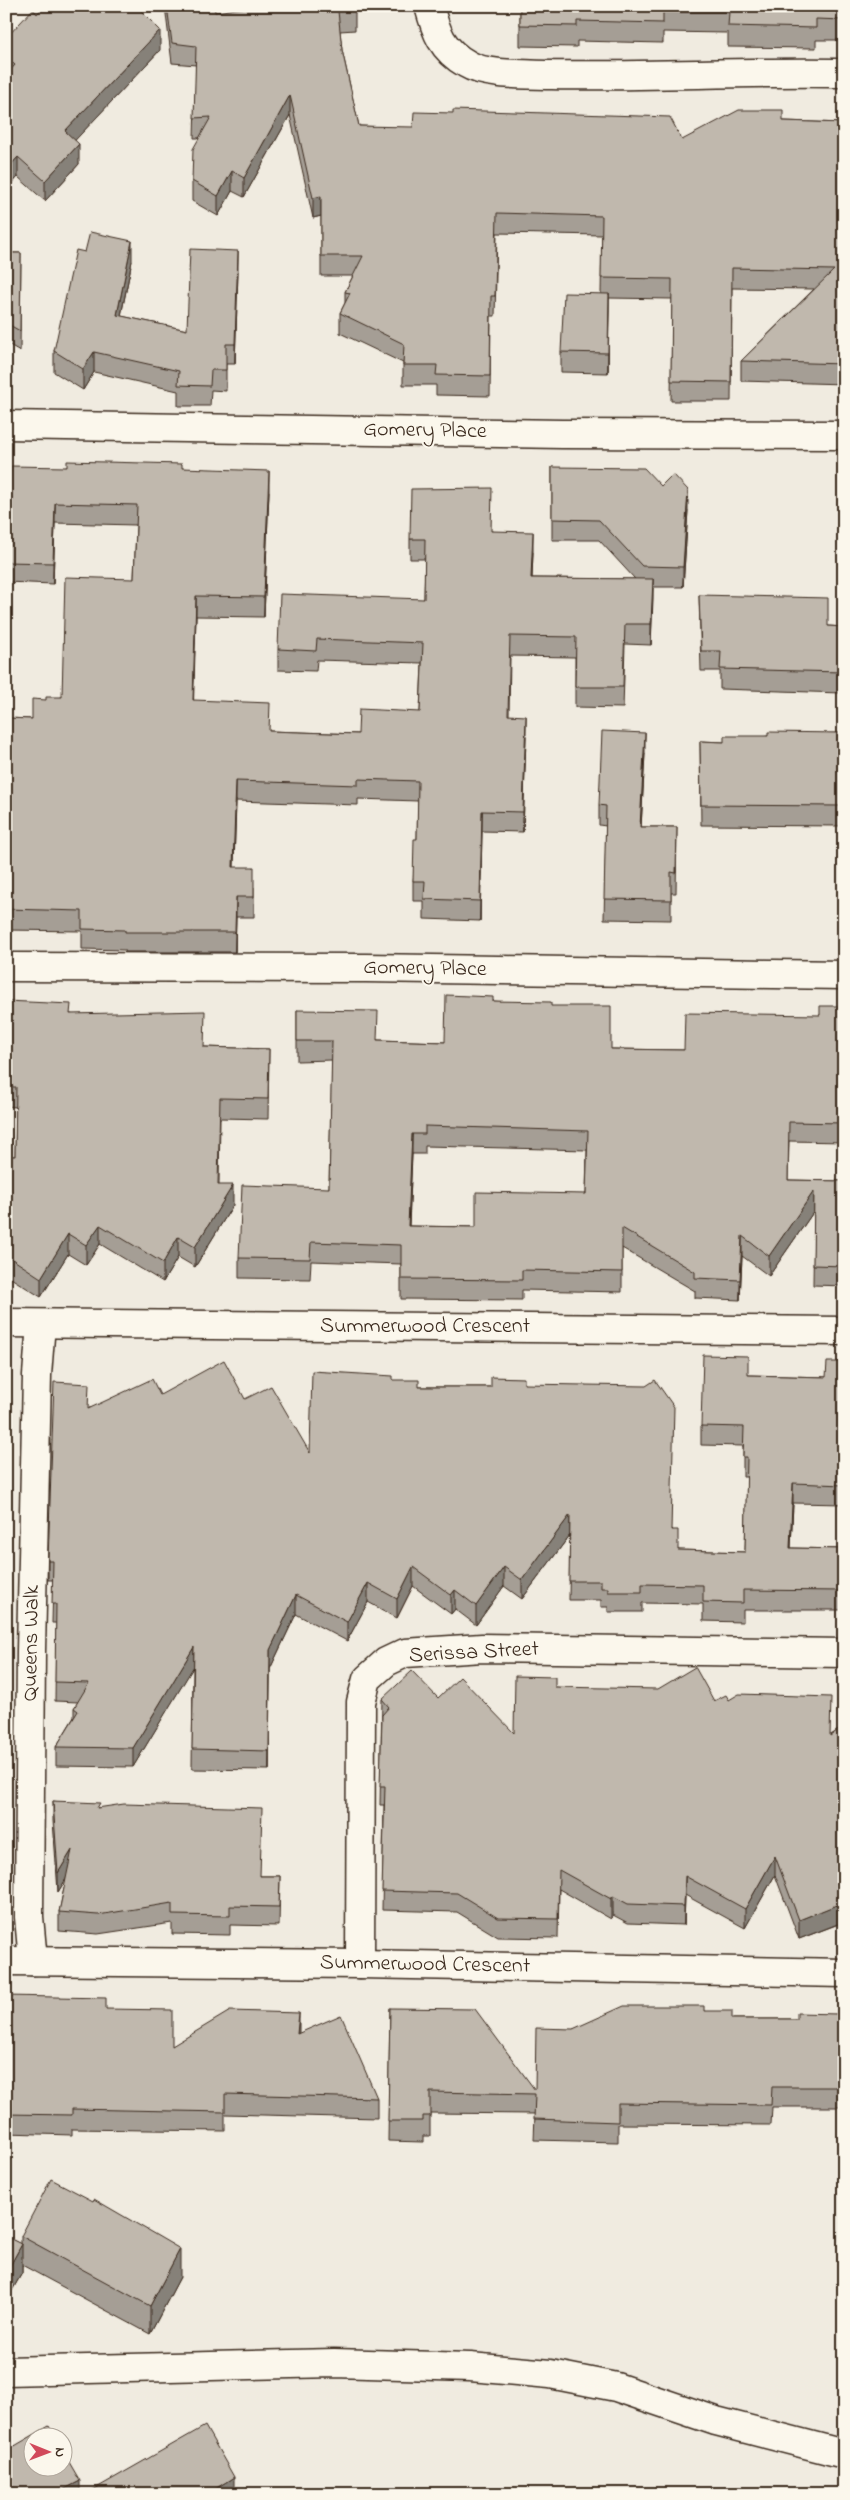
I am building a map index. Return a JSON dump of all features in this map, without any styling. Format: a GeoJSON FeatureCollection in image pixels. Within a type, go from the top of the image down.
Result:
{"type":"FeatureCollection","features":[{"type":"Feature","properties":{"kind":"street"},"geometry":{"type":"LineString","coordinates":[[429,6],[437,35],[452,54],[468,66],[505,74],[844,73]]}},
{"type":"Feature","properties":{"kind":"street","name":"Gomery Place"},"geometry":{"type":"LineString","coordinates":[[6,425],[562,434],[844,435]]}},
{"type":"Feature","properties":{"kind":"street","name":"Gomery Place"},"geometry":{"type":"LineString","coordinates":[[6,967],[366,968],[844,975]]}},
{"type":"Feature","properties":{"kind":"street","name":"Summerwood Crescent"},"geometry":{"type":"LineString","coordinates":[[6,1323],[844,1331]]}},
{"type":"Feature","properties":{"kind":"street","name":"Queens Walk"},"geometry":{"type":"LineString","coordinates":[[33,1961],[29,1918],[31,1651],[37,1375],[42,1324]]}},
{"type":"Feature","properties":{"kind":"street","name":"Serissa Street"},"geometry":{"type":"LineString","coordinates":[[360,1964],[361,1702],[367,1679],[386,1662],[405,1654],[482,1648],[844,1653]]}},
{"type":"Feature","properties":{"kind":"street","name":"Summerwood Crescent"},"geometry":{"type":"LineString","coordinates":[[6,1961],[360,1964],[844,1973]]}},
{"type":"Feature","properties":{"kind":"street"},"geometry":{"type":"LineString","coordinates":[[6,2371],[334,2363],[470,2367],[550,2374],[616,2387],[716,2421],[844,2454]]}},
{"type":"Feature","properties":{"kind":"building"},"geometry":{"type":"Polygon","coordinates":[[[44,6],[136,6],[160,30],[65,131],[79,144],[45,181],[18,157],[6,170],[6,75],[15,65],[6,57],[6,38],[33,9],[37,14],[44,6]]]}},
{"type":"Feature","properties":{"kind":"building"},"geometry":{"type":"Polygon","coordinates":[[[167,6],[214,6],[215,12],[258,6],[355,6],[355,10],[338,11],[342,50],[359,126],[413,127],[414,112],[453,113],[453,110],[670,117],[682,140],[739,110],[783,110],[783,121],[844,123],[844,364],[741,361],[834,270],[732,268],[731,382],[671,381],[672,279],[601,278],[602,216],[497,213],[495,296],[491,296],[490,376],[436,375],[437,365],[403,365],[404,344],[340,313],[350,293],[345,292],[363,256],[321,256],[321,196],[313,198],[290,95],[244,178],[232,171],[218,196],[192,181],[193,149],[211,117],[194,118],[196,46],[172,43],[167,6]]]}},
{"type":"Feature","properties":{"kind":"building"},"geometry":{"type":"Polygon","coordinates":[[[520,6],[844,6],[844,20],[816,19],[816,28],[728,26],[729,12],[663,12],[663,23],[577,21],[577,26],[520,25],[520,6]]]}},
{"type":"Feature","properties":{"kind":"building"},"geometry":{"type":"Polygon","coordinates":[[[90,232],[132,241],[117,315],[187,330],[190,249],[238,251],[235,344],[226,344],[226,370],[211,370],[210,386],[178,385],[179,371],[94,352],[83,369],[54,351],[76,250],[85,252],[90,232]]]}},
{"type":"Feature","properties":{"kind":"building"},"geometry":{"type":"Polygon","coordinates":[[[6,253],[21,253],[20,331],[6,323],[6,253]]]}},
{"type":"Feature","properties":{"kind":"building"},"geometry":{"type":"Polygon","coordinates":[[[564,293],[609,294],[608,353],[561,352],[564,293]]]}},
{"type":"Feature","properties":{"kind":"building"},"geometry":{"type":"Polygon","coordinates":[[[67,461],[182,464],[182,468],[269,471],[264,597],[196,596],[193,700],[270,703],[269,731],[358,734],[359,709],[420,712],[423,643],[317,639],[316,651],[278,649],[280,594],[424,599],[425,539],[410,539],[411,489],[492,488],[491,531],[533,532],[531,578],[653,579],[651,624],[625,624],[623,687],[575,687],[576,637],[510,636],[508,715],[526,716],[523,812],[482,811],[480,901],[424,899],[425,881],[413,881],[414,839],[417,839],[418,781],[358,779],[358,785],[236,781],[233,867],[254,867],[254,897],[236,897],[235,932],[125,932],[125,930],[82,929],[82,911],[6,909],[6,718],[32,719],[32,699],[46,700],[46,697],[62,697],[65,577],[134,579],[137,505],[55,503],[53,563],[6,562],[6,480],[10,480],[11,466],[67,467],[67,461]]]}},
{"type":"Feature","properties":{"kind":"building"},"geometry":{"type":"Polygon","coordinates":[[[552,467],[644,468],[661,486],[673,474],[688,490],[683,567],[642,566],[599,520],[552,519],[552,467]]]}},
{"type":"Feature","properties":{"kind":"building"},"geometry":{"type":"Polygon","coordinates":[[[699,595],[828,598],[828,626],[844,627],[844,821],[842,806],[701,805],[700,741],[724,742],[724,736],[768,736],[768,732],[841,733],[842,672],[720,669],[721,651],[701,651],[699,595]]]}},
{"type":"Feature","properties":{"kind":"building"},"geometry":{"type":"Polygon","coordinates":[[[602,731],[645,733],[640,827],[677,827],[676,873],[671,872],[671,900],[604,899],[606,806],[599,805],[602,731]]]}},
{"type":"Feature","properties":{"kind":"building"},"geometry":{"type":"Polygon","coordinates":[[[446,995],[493,997],[493,1001],[551,1002],[551,1006],[611,1006],[611,1049],[684,1050],[685,1013],[820,1015],[820,1006],[844,1006],[844,1123],[789,1122],[788,1180],[844,1181],[844,1266],[813,1265],[814,1191],[769,1256],[742,1236],[740,1280],[695,1278],[695,1272],[622,1228],[622,1272],[522,1270],[522,1280],[401,1279],[401,1245],[311,1242],[310,1259],[239,1258],[242,1185],[329,1188],[332,1041],[297,1041],[297,1010],[378,1011],[377,1040],[445,1042],[446,995]],[[425,1126],[425,1134],[412,1134],[408,1226],[476,1227],[476,1192],[586,1194],[588,1131],[425,1126]]]}},
{"type":"Feature","properties":{"kind":"building"},"geometry":{"type":"Polygon","coordinates":[[[6,1001],[71,1004],[70,1014],[205,1011],[204,1047],[269,1049],[268,1099],[220,1098],[218,1185],[233,1185],[195,1247],[178,1237],[163,1263],[100,1225],[86,1245],[68,1234],[41,1278],[6,1255],[6,1156],[15,1156],[16,1087],[6,1087],[6,1001]]]}},
{"type":"Feature","properties":{"kind":"building"},"geometry":{"type":"Polygon","coordinates":[[[703,1355],[748,1356],[748,1375],[826,1377],[827,1362],[844,1362],[844,1485],[793,1483],[790,1548],[844,1549],[844,1591],[743,1590],[743,1603],[703,1602],[703,1585],[642,1584],[642,1592],[608,1592],[608,1588],[601,1588],[601,1581],[569,1581],[570,1515],[522,1580],[504,1567],[476,1606],[455,1590],[451,1595],[413,1567],[397,1599],[368,1583],[347,1622],[296,1595],[270,1650],[269,1751],[192,1749],[194,1647],[133,1748],[56,1747],[78,1711],[74,1708],[89,1683],[55,1682],[56,1604],[52,1604],[53,1561],[48,1561],[54,1382],[89,1384],[88,1409],[152,1379],[160,1395],[224,1360],[245,1399],[271,1386],[310,1453],[312,1371],[393,1376],[393,1380],[419,1380],[419,1387],[491,1387],[491,1377],[524,1378],[524,1384],[646,1386],[655,1380],[674,1407],[671,1530],[678,1530],[678,1550],[745,1552],[747,1457],[743,1457],[744,1427],[701,1426],[703,1355]]]}},
{"type":"Feature","properties":{"kind":"building"},"geometry":{"type":"Polygon","coordinates":[[[695,1667],[714,1701],[726,1695],[729,1700],[739,1694],[831,1697],[830,1736],[844,1726],[844,1902],[799,1920],[775,1856],[745,1909],[685,1876],[684,1906],[628,1904],[613,1896],[611,1899],[559,1870],[558,1919],[498,1918],[457,1893],[382,1891],[385,1786],[380,1786],[382,1715],[389,1707],[382,1699],[412,1671],[438,1698],[460,1677],[514,1733],[515,1676],[555,1677],[555,1687],[658,1689],[695,1667]]]}},
{"type":"Feature","properties":{"kind":"building"},"geometry":{"type":"Polygon","coordinates":[[[53,1801],[100,1803],[97,1808],[124,1804],[262,1808],[260,1876],[280,1876],[279,1907],[230,1906],[230,1916],[172,1915],[172,1903],[98,1915],[59,1912],[72,1850],[58,1873],[53,1801]]]}},
{"type":"Feature","properties":{"kind":"building"},"geometry":{"type":"Polygon","coordinates":[[[6,1996],[106,1998],[106,2009],[172,2010],[172,2046],[230,2011],[299,2013],[297,2034],[341,2015],[377,2098],[225,2094],[225,2112],[72,2109],[72,2115],[6,2114],[6,1996]]]}},
{"type":"Feature","properties":{"kind":"building"},"geometry":{"type":"Polygon","coordinates":[[[624,2006],[704,2006],[704,2011],[732,2011],[732,2019],[797,2019],[797,2013],[838,2014],[838,2012],[843,2012],[844,2006],[844,2087],[772,2087],[771,2105],[618,2103],[618,2122],[534,2119],[535,2094],[430,2092],[430,2116],[423,2116],[423,2121],[388,2121],[390,2008],[475,2009],[535,2090],[536,2028],[573,2029],[624,2006]]]}},
{"type":"Feature","properties":{"kind":"building"},"geometry":{"type":"Polygon","coordinates":[[[51,2179],[93,2201],[94,2199],[180,2249],[150,2306],[21,2236],[51,2179]]]}},
{"type":"Feature","properties":{"kind":"building"},"geometry":{"type":"Polygon","coordinates":[[[6,2236],[22,2244],[6,2273],[6,2236]]]}},
{"type":"Feature","properties":{"kind":"building"},"geometry":{"type":"Polygon","coordinates":[[[205,2426],[234,2477],[207,2494],[86,2494],[205,2426]]]}},
{"type":"Feature","properties":{"kind":"building"},"geometry":{"type":"Polygon","coordinates":[[[22,2442],[22,2478],[72,2478],[72,2467],[80,2481],[55,2494],[6,2494],[6,2451],[22,2442]]]}}]}
